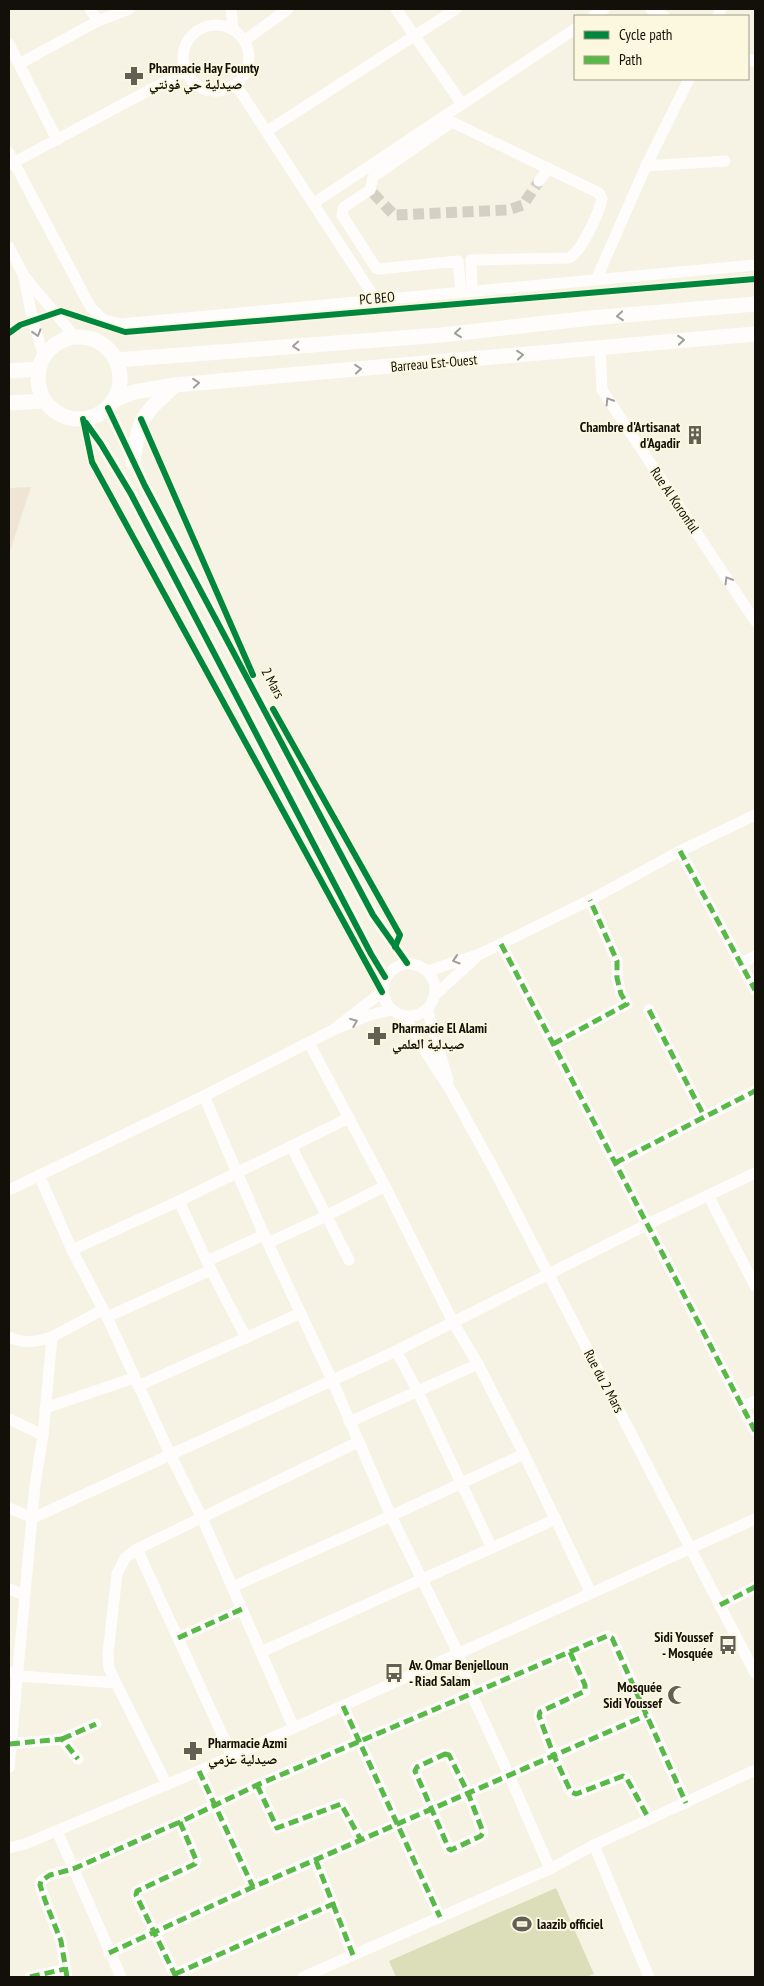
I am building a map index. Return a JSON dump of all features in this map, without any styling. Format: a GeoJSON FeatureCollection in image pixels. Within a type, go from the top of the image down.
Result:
{"type":"FeatureCollection","features":[{"type":"Feature","properties":{"kind":"main road","name":"Barreau Est-Ouest"},"geometry":{"type":"LineString","coordinates":[[116,360],[441,335],[591,318],[755,304]]}},
{"type":"Feature","properties":{"kind":"main road","name":"Barreau Est-Ouest"},"geometry":{"type":"LineString","coordinates":[[111,404],[134,392],[175,385],[755,334]]}},
{"type":"Feature","properties":{"kind":"main road"},"geometry":{"type":"LineString","coordinates":[[88,338],[109,350],[116,360],[120,380],[111,404],[95,416],[83,419],[60,415],[45,401],[40,391],[38,380],[42,363],[52,347],[63,340],[88,338]]}},
{"type":"Feature","properties":{"kind":"main road"},"geometry":{"type":"LineString","coordinates":[[9,371],[42,363]]}},
{"type":"Feature","properties":{"kind":"main road"},"geometry":{"type":"LineString","coordinates":[[133,462],[141,420],[154,403],[175,385]]}},
{"type":"Feature","properties":{"kind":"main road"},"geometry":{"type":"LineString","coordinates":[[9,403],[45,401]]}},
{"type":"Feature","properties":{"kind":"street"},"geometry":{"type":"LineString","coordinates":[[90,9],[98,21]]}},
{"type":"Feature","properties":{"kind":"street"},"geometry":{"type":"LineString","coordinates":[[19,64],[98,21],[129,9]]}},
{"type":"Feature","properties":{"kind":"street"},"geometry":{"type":"LineString","coordinates":[[231,9],[233,30]]}},
{"type":"Feature","properties":{"kind":"street"},"geometry":{"type":"LineString","coordinates":[[244,41],[288,9]]}},
{"type":"Feature","properties":{"kind":"street"},"geometry":{"type":"LineString","coordinates":[[396,9],[462,104]]}},
{"type":"Feature","properties":{"kind":"street"},"geometry":{"type":"LineString","coordinates":[[267,131],[456,9]]}},
{"type":"Feature","properties":{"kind":"street"},"geometry":{"type":"LineString","coordinates":[[651,9],[662,15]]}},
{"type":"Feature","properties":{"kind":"street"},"geometry":{"type":"LineString","coordinates":[[213,25],[223,26],[233,30],[244,41],[248,52],[248,64],[244,75],[236,85],[218,91],[208,90],[190,80],[182,61],[187,41],[194,33],[213,25]]}},
{"type":"Feature","properties":{"kind":"street"},"geometry":{"type":"LineString","coordinates":[[314,203],[574,30]]}},
{"type":"Feature","properties":{"kind":"street"},"geometry":{"type":"LineString","coordinates":[[9,44],[57,140]]}},
{"type":"Feature","properties":{"kind":"street"},"geometry":{"type":"LineString","coordinates":[[185,71],[57,140],[10,160],[91,308],[104,320],[121,324],[755,265]]}},
{"type":"Feature","properties":{"kind":"street"},"geometry":{"type":"LineString","coordinates":[[596,280],[646,166],[689,80]]}},
{"type":"Feature","properties":{"kind":"street"},"geometry":{"type":"LineString","coordinates":[[236,85],[376,300]]}},
{"type":"Feature","properties":{"kind":"street"},"geometry":{"type":"LineString","coordinates":[[452,122],[549,168],[599,193],[602,199],[576,252],[568,258],[458,260],[379,269],[376,268],[342,215],[344,207],[371,192],[373,177],[452,122]]}},
{"type":"Feature","properties":{"kind":"street"},"geometry":{"type":"LineString","coordinates":[[646,166],[725,161]]}},
{"type":"Feature","properties":{"kind":"street"},"geometry":{"type":"LineString","coordinates":[[539,181],[549,168]]}},
{"type":"Feature","properties":{"kind":"street"},"geometry":{"type":"LineString","coordinates":[[9,247],[24,276],[76,338]]}},
{"type":"Feature","properties":{"kind":"street"},"geometry":{"type":"LineString","coordinates":[[458,260],[467,292]]}},
{"type":"Feature","properties":{"kind":"street"},"geometry":{"type":"LineString","coordinates":[[467,292],[471,260]]}},
{"type":"Feature","properties":{"kind":"street"},"geometry":{"type":"LineString","coordinates":[[24,276],[42,363]]}},
{"type":"Feature","properties":{"kind":"street","name":"Rue Al Koronful"},"geometry":{"type":"LineString","coordinates":[[600,348],[600,382],[602,390],[755,621]]}},
{"type":"Feature","properties":{"kind":"street"},"geometry":{"type":"LineString","coordinates":[[111,404],[133,462],[373,915],[407,963]]}},
{"type":"Feature","properties":{"kind":"street"},"geometry":{"type":"LineString","coordinates":[[83,419],[101,444],[127,487],[353,920],[385,977]]}},
{"type":"Feature","properties":{"kind":"street"},"geometry":{"type":"LineString","coordinates":[[428,971],[480,954],[501,944],[590,900],[680,851],[755,815]]}},
{"type":"Feature","properties":{"kind":"street"},"geometry":{"type":"LineString","coordinates":[[680,851],[755,990]]}},
{"type":"Feature","properties":{"kind":"street"},"geometry":{"type":"LineString","coordinates":[[553,1044],[627,1004],[621,994],[617,978],[617,961],[590,900]]}},
{"type":"Feature","properties":{"kind":"street"},"geometry":{"type":"LineString","coordinates":[[501,944],[755,1431]]}},
{"type":"Feature","properties":{"kind":"street"},"geometry":{"type":"LineString","coordinates":[[436,994],[434,981],[428,971],[418,965],[407,963],[398,965],[390,970],[385,977],[382,992],[385,1002],[391,1010],[405,1016],[417,1015],[427,1009],[436,994],[480,954]]}},
{"type":"Feature","properties":{"kind":"street"},"geometry":{"type":"LineString","coordinates":[[740,964],[755,956]]}},
{"type":"Feature","properties":{"kind":"street"},"geometry":{"type":"LineString","coordinates":[[333,1030],[382,992]]}},
{"type":"Feature","properties":{"kind":"street","name":"Rue du 2 Mars"},"geometry":{"type":"LineString","coordinates":[[427,1009],[452,1091]]}},
{"type":"Feature","properties":{"kind":"street"},"geometry":{"type":"LineString","coordinates":[[9,1190],[204,1096],[333,1030],[370,1015],[391,1010]]}},
{"type":"Feature","properties":{"kind":"street"},"geometry":{"type":"LineString","coordinates":[[649,1010],[704,1116]]}},
{"type":"Feature","properties":{"kind":"street","name":"Rue du 2 Mars"},"geometry":{"type":"LineString","coordinates":[[405,1016],[415,1035],[452,1091],[498,1175],[755,1673]]}},
{"type":"Feature","properties":{"kind":"street"},"geometry":{"type":"LineString","coordinates":[[309,1043],[385,1186],[454,1324],[478,1364],[592,1593]]}},
{"type":"Feature","properties":{"kind":"street"},"geometry":{"type":"LineString","coordinates":[[615,1163],[755,1091]]}},
{"type":"Feature","properties":{"kind":"street"},"geometry":{"type":"LineString","coordinates":[[204,1096],[266,1239],[332,1380],[391,1516],[458,1654],[471,1693],[550,1869]]}},
{"type":"Feature","properties":{"kind":"street"},"geometry":{"type":"LineString","coordinates":[[72,1250],[179,1201],[349,1118]]}},
{"type":"Feature","properties":{"kind":"street"},"geometry":{"type":"LineString","coordinates":[[291,1146],[349,1260]]}},
{"type":"Feature","properties":{"kind":"street"},"geometry":{"type":"LineString","coordinates":[[9,1508],[33,1518],[454,1324],[548,1274],[755,1173]]}},
{"type":"Feature","properties":{"kind":"street"},"geometry":{"type":"LineString","coordinates":[[39,1175],[72,1250],[202,1518],[294,1728]]}},
{"type":"Feature","properties":{"kind":"street"},"geometry":{"type":"LineString","coordinates":[[9,1337],[23,1342],[32,1342],[52,1337],[266,1239],[326,1216],[385,1186]]}},
{"type":"Feature","properties":{"kind":"street"},"geometry":{"type":"LineString","coordinates":[[708,1195],[755,1286]]}},
{"type":"Feature","properties":{"kind":"street"},"geometry":{"type":"LineString","coordinates":[[179,1201],[246,1338]]}},
{"type":"Feature","properties":{"kind":"street"},"geometry":{"type":"LineString","coordinates":[[45,1408],[136,1382],[246,1338],[301,1312]]}},
{"type":"Feature","properties":{"kind":"street"},"geometry":{"type":"LineString","coordinates":[[9,1768],[14,1674],[25,1596],[52,1337]]}},
{"type":"Feature","properties":{"kind":"street"},"geometry":{"type":"LineString","coordinates":[[396,1351],[417,1390],[492,1548]]}},
{"type":"Feature","properties":{"kind":"street"},"geometry":{"type":"LineString","coordinates":[[349,1422],[478,1364]]}},
{"type":"Feature","properties":{"kind":"street"},"geometry":{"type":"LineString","coordinates":[[743,1407],[755,1401]]}},
{"type":"Feature","properties":{"kind":"street"},"geometry":{"type":"LineString","coordinates":[[9,1419],[43,1435]]}},
{"type":"Feature","properties":{"kind":"street"},"geometry":{"type":"LineString","coordinates":[[168,1785],[110,1668],[108,1654],[117,1574],[125,1558],[137,1549],[358,1442]]}},
{"type":"Feature","properties":{"kind":"street"},"geometry":{"type":"LineString","coordinates":[[232,1586],[391,1516],[524,1454]]}},
{"type":"Feature","properties":{"kind":"street"},"geometry":{"type":"LineString","coordinates":[[261,1652],[556,1519]]}},
{"type":"Feature","properties":{"kind":"street"},"geometry":{"type":"LineString","coordinates":[[9,1848],[25,1844],[168,1785],[755,1519]]}},
{"type":"Feature","properties":{"kind":"street"},"geometry":{"type":"LineString","coordinates":[[137,1549],[232,1756]]}},
{"type":"Feature","properties":{"kind":"street"},"geometry":{"type":"LineString","coordinates":[[720,1605],[755,1587]]}},
{"type":"Feature","properties":{"kind":"street"},"geometry":{"type":"LineString","coordinates":[[9,1589],[25,1596]]}},
{"type":"Feature","properties":{"kind":"street"},"geometry":{"type":"LineString","coordinates":[[178,1638],[242,1609]]}},
{"type":"Feature","properties":{"kind":"street"},"geometry":{"type":"LineString","coordinates":[[30,1977],[66,1973],[61,1941],[40,1886],[44,1878],[73,1869],[180,1822],[257,1785],[607,1636],[612,1638],[686,1803]]}},
{"type":"Feature","properties":{"kind":"street"},"geometry":{"type":"LineString","coordinates":[[570,1652],[585,1686],[584,1693],[539,1714],[554,1756],[573,1794],[623,1776],[625,1777],[649,1819]]}},
{"type":"Feature","properties":{"kind":"street"},"geometry":{"type":"LineString","coordinates":[[14,1674],[116,1683]]}},
{"type":"Feature","properties":{"kind":"street"},"geometry":{"type":"LineString","coordinates":[[343,1706],[440,1917]]}},
{"type":"Feature","properties":{"kind":"street"},"geometry":{"type":"LineString","coordinates":[[109,1953],[253,1887],[647,1715]]}},
{"type":"Feature","properties":{"kind":"street"},"geometry":{"type":"LineString","coordinates":[[10,1744],[62,1739],[96,1724]]}},
{"type":"Feature","properties":{"kind":"street"},"geometry":{"type":"LineString","coordinates":[[62,1739],[78,1759]]}},
{"type":"Feature","properties":{"kind":"street"},"geometry":{"type":"LineString","coordinates":[[448,1754],[468,1793],[482,1834],[454,1850],[449,1849],[415,1771],[417,1767],[448,1754]]}},
{"type":"Feature","properties":{"kind":"street"},"geometry":{"type":"LineString","coordinates":[[303,1977],[550,1869],[594,1845],[755,1770]]}},
{"type":"Feature","properties":{"kind":"street"},"geometry":{"type":"LineString","coordinates":[[199,1771],[253,1887]]}},
{"type":"Feature","properties":{"kind":"street"},"geometry":{"type":"LineString","coordinates":[[257,1785],[277,1828],[340,1804],[361,1840]]}},
{"type":"Feature","properties":{"kind":"street"},"geometry":{"type":"LineString","coordinates":[[180,1822],[196,1860],[195,1864],[136,1893],[137,1899],[175,1976],[333,1904]]}},
{"type":"Feature","properties":{"kind":"street"},"geometry":{"type":"LineString","coordinates":[[57,1831],[121,1977]]}},
{"type":"Feature","properties":{"kind":"street"},"geometry":{"type":"LineString","coordinates":[[594,1845],[649,1977]]}},
{"type":"Feature","properties":{"kind":"street"},"geometry":{"type":"LineString","coordinates":[[316,1861],[353,1955]]}},
{"type":"Feature","properties":{"kind":"shaded area"},"geometry":{"type":"Polygon","coordinates":[[[31,487],[9,554],[9,488],[31,487]]]}},
{"type":"Feature","properties":{"kind":"green space","name":"laazib officiel"},"geometry":{"type":"Polygon","coordinates":[[[556,1888],[594,1974],[586,1977],[396,1977],[389,1961],[556,1888]]]}},
{"type":"Feature","properties":{"kind":"tunnel"},"geometry":{"type":"LineString","coordinates":[[373,193],[394,215],[508,210],[523,205],[539,181]]}},
{"type":"Feature","properties":{"kind":"marked path"},"geometry":{"type":"LineString","coordinates":[[680,851],[755,990]]}},
{"type":"Feature","properties":{"kind":"marked path"},"geometry":{"type":"LineString","coordinates":[[553,1044],[627,1004],[621,994],[617,978],[617,961],[590,900]]}},
{"type":"Feature","properties":{"kind":"marked path"},"geometry":{"type":"LineString","coordinates":[[501,944],[755,1431]]}},
{"type":"Feature","properties":{"kind":"marked path"},"geometry":{"type":"LineString","coordinates":[[649,1010],[704,1116]]}},
{"type":"Feature","properties":{"kind":"marked path"},"geometry":{"type":"LineString","coordinates":[[615,1163],[755,1091]]}},
{"type":"Feature","properties":{"kind":"marked path"},"geometry":{"type":"LineString","coordinates":[[720,1605],[755,1587]]}},
{"type":"Feature","properties":{"kind":"marked path"},"geometry":{"type":"LineString","coordinates":[[178,1638],[242,1609]]}},
{"type":"Feature","properties":{"kind":"marked path"},"geometry":{"type":"LineString","coordinates":[[176,1977],[136,1895],[137,1891],[195,1864],[196,1860],[180,1822],[257,1785],[607,1636],[612,1638],[686,1803]]}},
{"type":"Feature","properties":{"kind":"marked path"},"geometry":{"type":"LineString","coordinates":[[570,1652],[585,1685],[585,1691],[540,1712],[539,1716],[554,1756],[571,1792],[576,1794],[623,1776],[627,1779],[649,1819]]}},
{"type":"Feature","properties":{"kind":"marked path"},"geometry":{"type":"LineString","coordinates":[[343,1706],[440,1917]]}},
{"type":"Feature","properties":{"kind":"marked path"},"geometry":{"type":"LineString","coordinates":[[109,1953],[253,1887],[647,1715]]}},
{"type":"Feature","properties":{"kind":"marked path"},"geometry":{"type":"LineString","coordinates":[[62,1739],[96,1724]]}},
{"type":"Feature","properties":{"kind":"marked path"},"geometry":{"type":"LineString","coordinates":[[10,1744],[62,1739],[78,1759]]}},
{"type":"Feature","properties":{"kind":"marked path"},"geometry":{"type":"LineString","coordinates":[[445,1754],[449,1755],[468,1793],[483,1832],[481,1836],[451,1850],[415,1771],[417,1767],[445,1754]]}},
{"type":"Feature","properties":{"kind":"marked path"},"geometry":{"type":"LineString","coordinates":[[199,1771],[253,1887]]}},
{"type":"Feature","properties":{"kind":"marked path"},"geometry":{"type":"LineString","coordinates":[[257,1785],[277,1828],[341,1804],[361,1840]]}},
{"type":"Feature","properties":{"kind":"marked path"},"geometry":{"type":"LineString","coordinates":[[67,1977],[61,1941],[46,1903],[40,1885],[41,1881],[50,1875],[73,1869],[180,1822]]}},
{"type":"Feature","properties":{"kind":"marked path"},"geometry":{"type":"LineString","coordinates":[[175,1974],[333,1904],[316,1861]]}},
{"type":"Feature","properties":{"kind":"marked path"},"geometry":{"type":"LineString","coordinates":[[333,1904],[353,1955]]}},
{"type":"Feature","properties":{"kind":"marked path"},"geometry":{"type":"LineString","coordinates":[[30,1977],[65,1969]]}},
{"type":"Feature","properties":{"kind":"cycle path","name":"PC BEO"},"geometry":{"type":"LineString","coordinates":[[9,333],[20,325],[61,311],[125,332],[755,279]]}},
{"type":"Feature","properties":{"kind":"cycle path"},"geometry":{"type":"LineString","coordinates":[[108,408],[145,486],[373,915],[407,963]]}},
{"type":"Feature","properties":{"kind":"cycle path"},"geometry":{"type":"LineString","coordinates":[[83,419],[92,462],[382,992]]}},
{"type":"Feature","properties":{"kind":"cycle path","name":"2 Mars"},"geometry":{"type":"LineString","coordinates":[[141,419],[253,675]]}},
{"type":"Feature","properties":{"kind":"cycle path"},"geometry":{"type":"LineString","coordinates":[[86,423],[131,494],[371,954],[385,977]]}},
{"type":"Feature","properties":{"kind":"cycle path","name":"2 Mars"},"geometry":{"type":"LineString","coordinates":[[273,709],[400,935],[395,947]]}},
{"type":"Feature","properties":{"kind":"place","name":"Pharmacie Hay Founty صيدلية حي فونتي"},"geometry":{"type":"Point","coordinates":[134,76]}},
{"type":"Feature","properties":{"kind":"place","name":"Chambre d'Artisanat d'Agadir"},"geometry":{"type":"Point","coordinates":[695,435]}},
{"type":"Feature","properties":{"kind":"place","name":"Pharmacie El Alami صيدلية العلمي"},"geometry":{"type":"Point","coordinates":[377,1036]}},
{"type":"Feature","properties":{"kind":"place","name":"Sidi Youssef - Mosquée"},"geometry":{"type":"Point","coordinates":[728,1645]}},
{"type":"Feature","properties":{"kind":"place","name":"Av. Omar Benjelloun - Riad Salam"},"geometry":{"type":"Point","coordinates":[394,1673]}},
{"type":"Feature","properties":{"kind":"place","name":"Mosquée Sidi Youssef"},"geometry":{"type":"Point","coordinates":[677,1695]}},
{"type":"Feature","properties":{"kind":"place","name":"Pharmacie Azmi صيدلية عزمي"},"geometry":{"type":"Point","coordinates":[193,1751]}},
{"type":"Feature","properties":{"kind":"place","name":"laazib officiel"},"geometry":{"type":"Point","coordinates":[522,1924]}}]}
